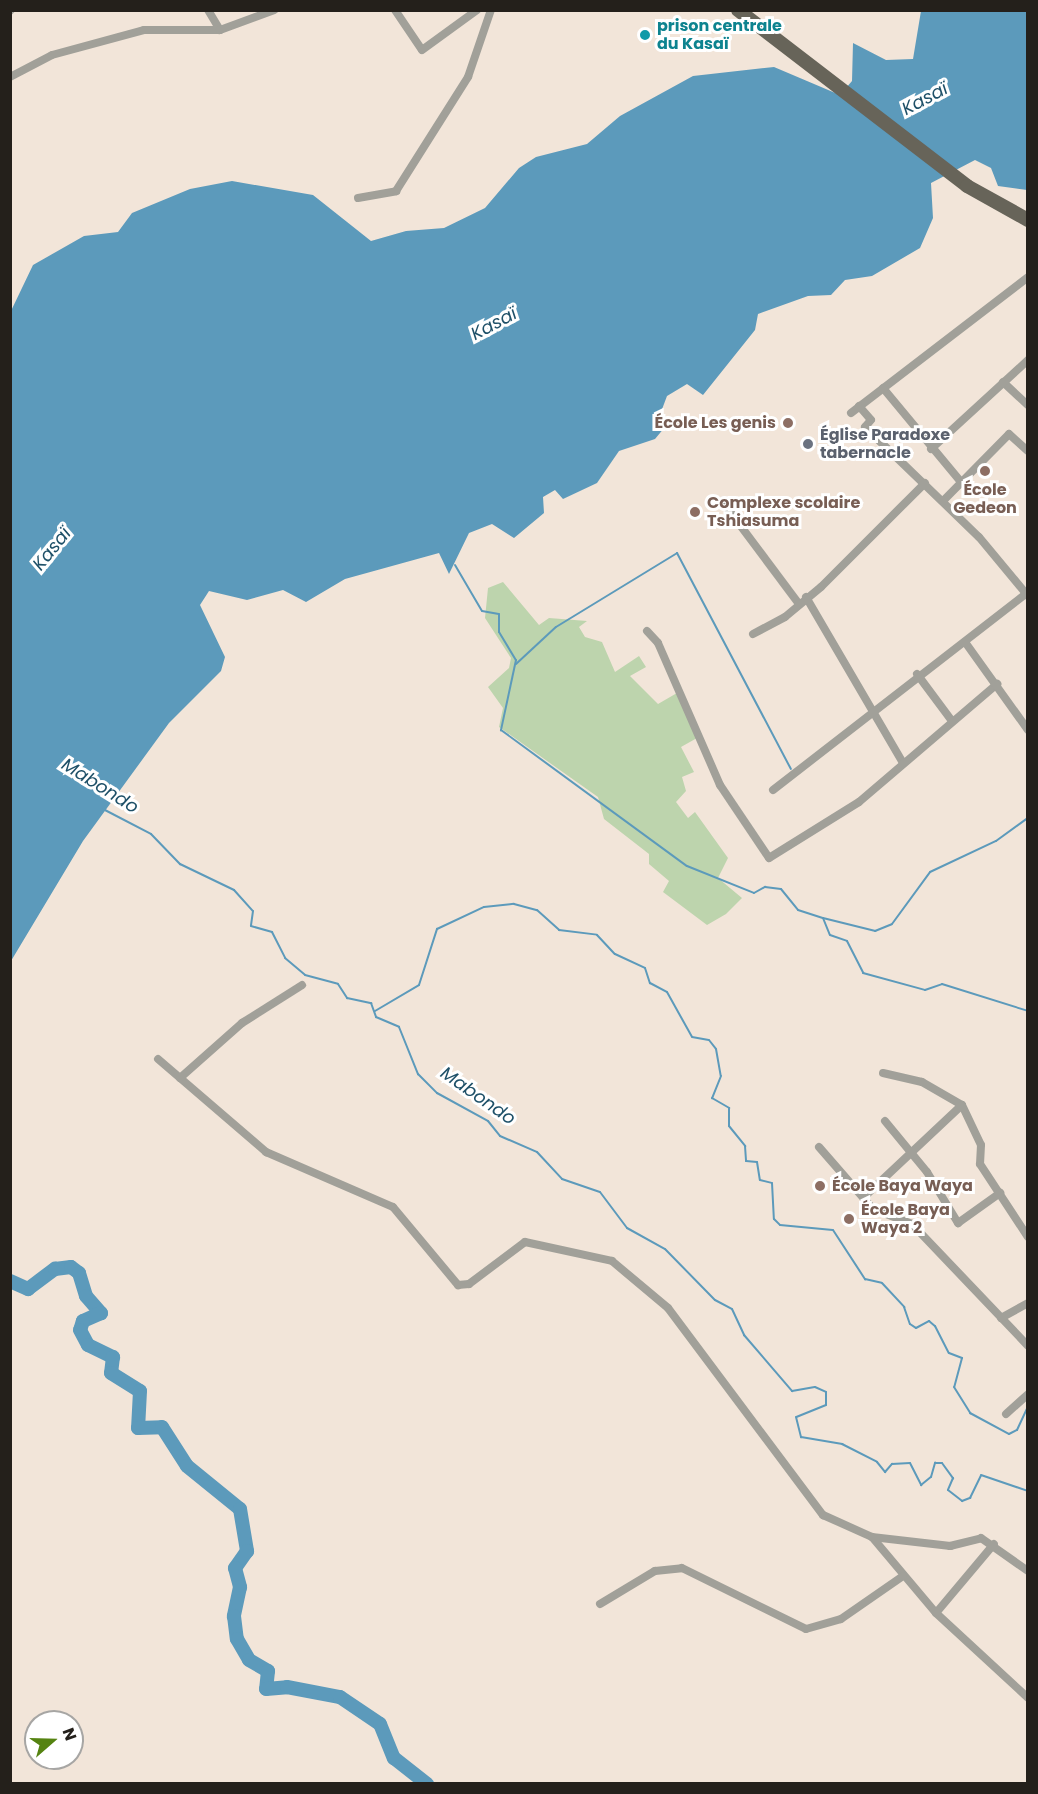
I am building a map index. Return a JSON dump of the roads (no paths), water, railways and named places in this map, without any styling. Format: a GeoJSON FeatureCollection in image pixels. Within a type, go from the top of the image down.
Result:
{"type":"FeatureCollection","features":[{"type":"Feature","properties":{"kind":"main road"},"geometry":{"type":"LineString","coordinates":[[738,10],[967,186],[1028,220]]}},
{"type":"Feature","properties":{"kind":"street"},"geometry":{"type":"LineString","coordinates":[[208,10],[220,30]]}},
{"type":"Feature","properties":{"kind":"street"},"geometry":{"type":"LineString","coordinates":[[10,77],[52,55],[144,30],[220,30],[274,10]]}},
{"type":"Feature","properties":{"kind":"street"},"geometry":{"type":"LineString","coordinates":[[395,10],[422,50],[477,10]]}},
{"type":"Feature","properties":{"kind":"street"},"geometry":{"type":"LineString","coordinates":[[358,198],[396,192],[468,77],[491,10]]}},
{"type":"Feature","properties":{"kind":"street"},"geometry":{"type":"LineString","coordinates":[[850,413],[1028,277]]}},
{"type":"Feature","properties":{"kind":"street"},"geometry":{"type":"LineString","coordinates":[[931,449],[1028,360]]}},
{"type":"Feature","properties":{"kind":"street"},"geometry":{"type":"LineString","coordinates":[[1003,382],[1028,405]]}},
{"type":"Feature","properties":{"kind":"street"},"geometry":{"type":"LineString","coordinates":[[883,388],[931,449],[961,482]]}},
{"type":"Feature","properties":{"kind":"street"},"geometry":{"type":"LineString","coordinates":[[773,790],[916,674],[965,642],[1027,595],[943,501],[865,428],[871,420],[859,406]]}},
{"type":"Feature","properties":{"kind":"street"},"geometry":{"type":"LineString","coordinates":[[943,501],[1009,434],[1028,451]]}},
{"type":"Feature","properties":{"kind":"street"},"geometry":{"type":"LineString","coordinates":[[753,634],[799,604],[925,483]]}},
{"type":"Feature","properties":{"kind":"street"},"geometry":{"type":"LineString","coordinates":[[722,501],[799,604]]}},
{"type":"Feature","properties":{"kind":"street"},"geometry":{"type":"LineString","coordinates":[[806,597],[902,761]]}},
{"type":"Feature","properties":{"kind":"street"},"geometry":{"type":"LineString","coordinates":[[647,631],[658,643],[720,785],[769,858],[859,802],[902,761],[997,684]]}},
{"type":"Feature","properties":{"kind":"street"},"geometry":{"type":"LineString","coordinates":[[965,642],[1028,730]]}},
{"type":"Feature","properties":{"kind":"street"},"geometry":{"type":"LineString","coordinates":[[916,674],[952,722]]}},
{"type":"Feature","properties":{"kind":"street"},"geometry":{"type":"LineString","coordinates":[[180,1078],[243,1023],[302,985]]}},
{"type":"Feature","properties":{"kind":"street"},"geometry":{"type":"LineString","coordinates":[[158,1059],[266,1152],[393,1207],[458,1285],[469,1284],[525,1242],[612,1261],[668,1308],[823,1515],[872,1537],[951,1546],[981,1538],[994,1544],[1028,1571]]}},
{"type":"Feature","properties":{"kind":"street"},"geometry":{"type":"LineString","coordinates":[[883,1072],[922,1082],[962,1105],[981,1145],[980,1164],[1028,1237]]}},
{"type":"Feature","properties":{"kind":"street"},"geometry":{"type":"LineString","coordinates":[[864,1197],[907,1152],[962,1105]]}},
{"type":"Feature","properties":{"kind":"street"},"geometry":{"type":"LineString","coordinates":[[885,1121],[907,1152],[927,1172],[958,1223],[1000,1193]]}},
{"type":"Feature","properties":{"kind":"street"},"geometry":{"type":"LineString","coordinates":[[819,1147],[882,1214],[912,1224],[1028,1346]]}},
{"type":"Feature","properties":{"kind":"street"},"geometry":{"type":"LineString","coordinates":[[1001,1318],[1028,1303]]}},
{"type":"Feature","properties":{"kind":"street"},"geometry":{"type":"LineString","coordinates":[[1006,1414],[1028,1394]]}},
{"type":"Feature","properties":{"kind":"street"},"geometry":{"type":"LineString","coordinates":[[872,1537],[936,1613],[1028,1698]]}},
{"type":"Feature","properties":{"kind":"street"},"geometry":{"type":"LineString","coordinates":[[936,1613],[994,1544]]}},
{"type":"Feature","properties":{"kind":"street"},"geometry":{"type":"LineString","coordinates":[[600,1604],[655,1570],[682,1568],[806,1629],[841,1619],[903,1575]]}},
{"type":"Feature","properties":{"kind":"water","name":"Kasaï"},"geometry":{"type":"Polygon","coordinates":[[[921,11],[1027,11],[1027,190],[998,186],[991,168],[975,160],[931,183],[933,218],[920,248],[872,276],[845,280],[831,295],[808,296],[758,314],[755,330],[703,395],[687,384],[667,396],[658,420],[665,427],[655,439],[619,451],[597,483],[563,499],[555,490],[543,497],[544,513],[514,538],[492,524],[469,533],[449,574],[439,553],[345,579],[306,602],[283,590],[247,600],[209,591],[200,605],[225,657],[221,671],[169,723],[83,841],[11,961],[10,313],[33,265],[84,236],[118,232],[132,213],[190,189],[232,181],[313,195],[371,241],[406,231],[444,228],[485,208],[519,168],[536,157],[587,144],[620,116],[693,76],[774,67],[840,95],[852,81],[853,43],[886,60],[913,59],[921,11]]]}},
{"type":"Feature","properties":{"kind":"waterway"},"geometry":{"type":"LineString","coordinates":[[516,664],[556,627],[677,553],[791,769]]}},
{"type":"Feature","properties":{"kind":"waterway"},"geometry":{"type":"LineString","coordinates":[[455,565],[482,611],[499,614],[499,632],[516,660],[501,730],[687,866],[754,893],[765,887],[781,889],[798,910],[823,918],[830,935],[847,941],[863,973],[925,990],[942,984],[1028,1011]]}},
{"type":"Feature","properties":{"kind":"waterway","name":"Mabondo"},"geometry":{"type":"LineString","coordinates":[[103,809],[151,834],[180,864],[234,890],[253,911],[251,926],[272,932],[285,958],[305,975],[338,984],[347,998],[371,1003],[376,1017],[399,1027],[418,1074],[437,1093],[488,1121],[500,1136],[537,1152],[562,1179],[600,1192],[627,1228],[665,1249],[715,1300],[732,1309],[744,1335],[792,1391],[815,1387],[826,1392],[826,1405],[796,1417],[801,1437],[842,1444],[877,1462],[885,1472],[892,1464],[910,1463],[921,1485],[931,1477],[935,1463],[942,1463],[953,1478],[948,1490],[962,1501],[970,1498],[981,1475],[1028,1491]]}},
{"type":"Feature","properties":{"kind":"waterway"},"geometry":{"type":"LineString","coordinates":[[823,918],[875,931],[892,924],[930,872],[996,841],[1028,818]]}},
{"type":"Feature","properties":{"kind":"waterway"},"geometry":{"type":"LineString","coordinates":[[375,1011],[419,985],[437,929],[484,907],[514,904],[537,910],[559,930],[597,935],[615,954],[645,968],[650,983],[667,992],[692,1037],[709,1040],[716,1049],[721,1076],[712,1098],[729,1108],[729,1126],[745,1146],[746,1161],[757,1162],[760,1180],[772,1183],[774,1219],[780,1225],[833,1230],[865,1279],[882,1283],[904,1307],[910,1324],[916,1328],[929,1321],[935,1326],[949,1353],[962,1358],[954,1387],[970,1413],[1009,1434],[1017,1430],[1028,1406]]}},
{"type":"Feature","properties":{"kind":"waterway"},"geometry":{"type":"LineString","coordinates":[[10,1281],[28,1289],[55,1269],[71,1267],[79,1273],[86,1296],[101,1313],[83,1321],[80,1330],[88,1345],[113,1357],[111,1373],[140,1391],[138,1428],[162,1427],[187,1466],[240,1509],[247,1551],[235,1568],[240,1587],[234,1616],[237,1639],[249,1660],[268,1671],[266,1689],[287,1687],[340,1697],[380,1724],[394,1758],[427,1784]]}},
{"type":"Feature","properties":{"kind":"place","name":"prison centrale du Kasaï"},"geometry":{"type":"Point","coordinates":[645,35]}},
{"type":"Feature","properties":{"kind":"place","name":"École Les genis"},"geometry":{"type":"Point","coordinates":[788,423]}},
{"type":"Feature","properties":{"kind":"place","name":"Église Paradoxe tabernacle"},"geometry":{"type":"Point","coordinates":[808,444]}},
{"type":"Feature","properties":{"kind":"place","name":"École Gedeon"},"geometry":{"type":"Point","coordinates":[985,471]}},
{"type":"Feature","properties":{"kind":"place","name":"Complexe scolaire Tshiasuma"},"geometry":{"type":"Point","coordinates":[695,512]}},
{"type":"Feature","properties":{"kind":"place","name":"École Baya Waya"},"geometry":{"type":"Point","coordinates":[820,1186]}},
{"type":"Feature","properties":{"kind":"place","name":"École Baya Waya 2"},"geometry":{"type":"Point","coordinates":[849,1219]}}]}
